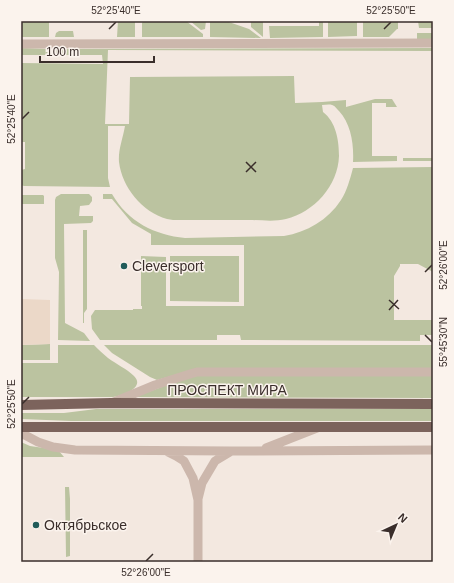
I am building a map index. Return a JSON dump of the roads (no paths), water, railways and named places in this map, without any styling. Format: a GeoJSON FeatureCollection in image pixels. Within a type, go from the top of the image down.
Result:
{"type":"FeatureCollection","features":[{"type":"Feature","properties":{"kind":"main road","name":"ПРОСПЕКТ МИРА"},"geometry":{"type":"LineString","coordinates":[[21,405],[111,403],[433,404]]}},
{"type":"Feature","properties":{"kind":"main road"},"geometry":{"type":"LineString","coordinates":[[21,427],[433,427]]}},
{"type":"Feature","properties":{"kind":"street"},"geometry":{"type":"LineString","coordinates":[[21,44],[433,43]]}},
{"type":"Feature","properties":{"kind":"street"},"geometry":{"type":"LineString","coordinates":[[111,403],[155,385],[197,372],[433,372]]}},
{"type":"Feature","properties":{"kind":"street"},"geometry":{"type":"LineString","coordinates":[[261,450],[320,427]]}},
{"type":"Feature","properties":{"kind":"street"},"geometry":{"type":"LineString","coordinates":[[21,433],[38,442],[53,447],[75,450],[433,450]]}},
{"type":"Feature","properties":{"kind":"street"},"geometry":{"type":"LineString","coordinates":[[165,451],[184,461],[193,478],[198,500],[198,562]]}},
{"type":"Feature","properties":{"kind":"street"},"geometry":{"type":"LineString","coordinates":[[198,500],[202,483],[216,461],[231,451]]}},
{"type":"Feature","properties":{"kind":"place","name":"Cleversport"},"geometry":{"type":"Point","coordinates":[124,266]}},
{"type":"Feature","properties":{"kind":"place","name":"Октябрьское"},"geometry":{"type":"Point","coordinates":[36,525]}}]}
